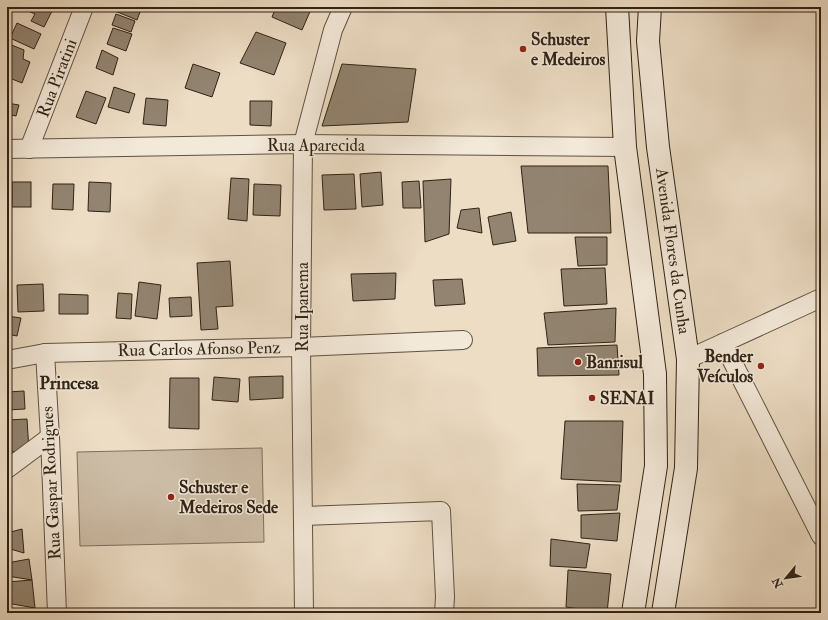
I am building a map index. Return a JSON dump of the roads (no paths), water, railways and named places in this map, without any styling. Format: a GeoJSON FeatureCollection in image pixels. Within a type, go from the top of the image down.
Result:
{"type":"FeatureCollection","features":[{"type":"Feature","properties":{"kind":"main road","name":"Avenida Flores da Cunha"},"geometry":{"type":"LineString","coordinates":[[617,7],[625,147],[655,374],[656,466],[633,613]]}},
{"type":"Feature","properties":{"kind":"main road","name":"Avenida Flores da Cunha"},"geometry":{"type":"LineString","coordinates":[[650,7],[648,41],[658,147],[688,359],[686,468],[663,613]]}},
{"type":"Feature","properties":{"kind":"street","name":"Rua Piratini"},"geometry":{"type":"LineString","coordinates":[[29,149],[84,7]]}},
{"type":"Feature","properties":{"kind":"street","name":"Rua Ipanema"},"geometry":{"type":"LineString","coordinates":[[304,613],[301,347],[303,144],[333,30],[343,7]]}},
{"type":"Feature","properties":{"kind":"street","name":"Rua Aparecida"},"geometry":{"type":"LineString","coordinates":[[7,149],[303,144],[625,147]]}},
{"type":"Feature","properties":{"kind":"street"},"geometry":{"type":"LineString","coordinates":[[688,359],[821,298]]}},
{"type":"Feature","properties":{"kind":"street","name":"Rua Carlos Afonso Penz"},"geometry":{"type":"LineString","coordinates":[[7,360],[45,353],[301,347],[464,340]]}},
{"type":"Feature","properties":{"kind":"street"},"geometry":{"type":"LineString","coordinates":[[723,342],[821,536]]}},
{"type":"Feature","properties":{"kind":"street","name":"Rua Gaspar Rodrigues"},"geometry":{"type":"LineString","coordinates":[[45,353],[57,613]]}},
{"type":"Feature","properties":{"kind":"street"},"geometry":{"type":"LineString","coordinates":[[7,469],[50,438]]}},
{"type":"Feature","properties":{"kind":"street"},"geometry":{"type":"LineString","coordinates":[[303,516],[441,510],[445,597],[444,613]]}},
{"type":"Feature","properties":{"kind":"place","name":"Schuster e Medeiros"},"geometry":{"type":"Point","coordinates":[523,49]}},
{"type":"Feature","properties":{"kind":"place","name":"Banrisul"},"geometry":{"type":"Point","coordinates":[578,362]}},
{"type":"Feature","properties":{"kind":"place","name":"Bender Veículos"},"geometry":{"type":"Point","coordinates":[761,366]}},
{"type":"Feature","properties":{"kind":"place","name":"SENAI"},"geometry":{"type":"Point","coordinates":[592,398]}},
{"type":"Feature","properties":{"kind":"place","name":"Schuster e Medeiros Sede"},"geometry":{"type":"Point","coordinates":[171,497]}},
{"type":"Feature","properties":{"kind":"district","name":"Princesa"},"geometry":{"type":"Point","coordinates":[69,383]}}]}
